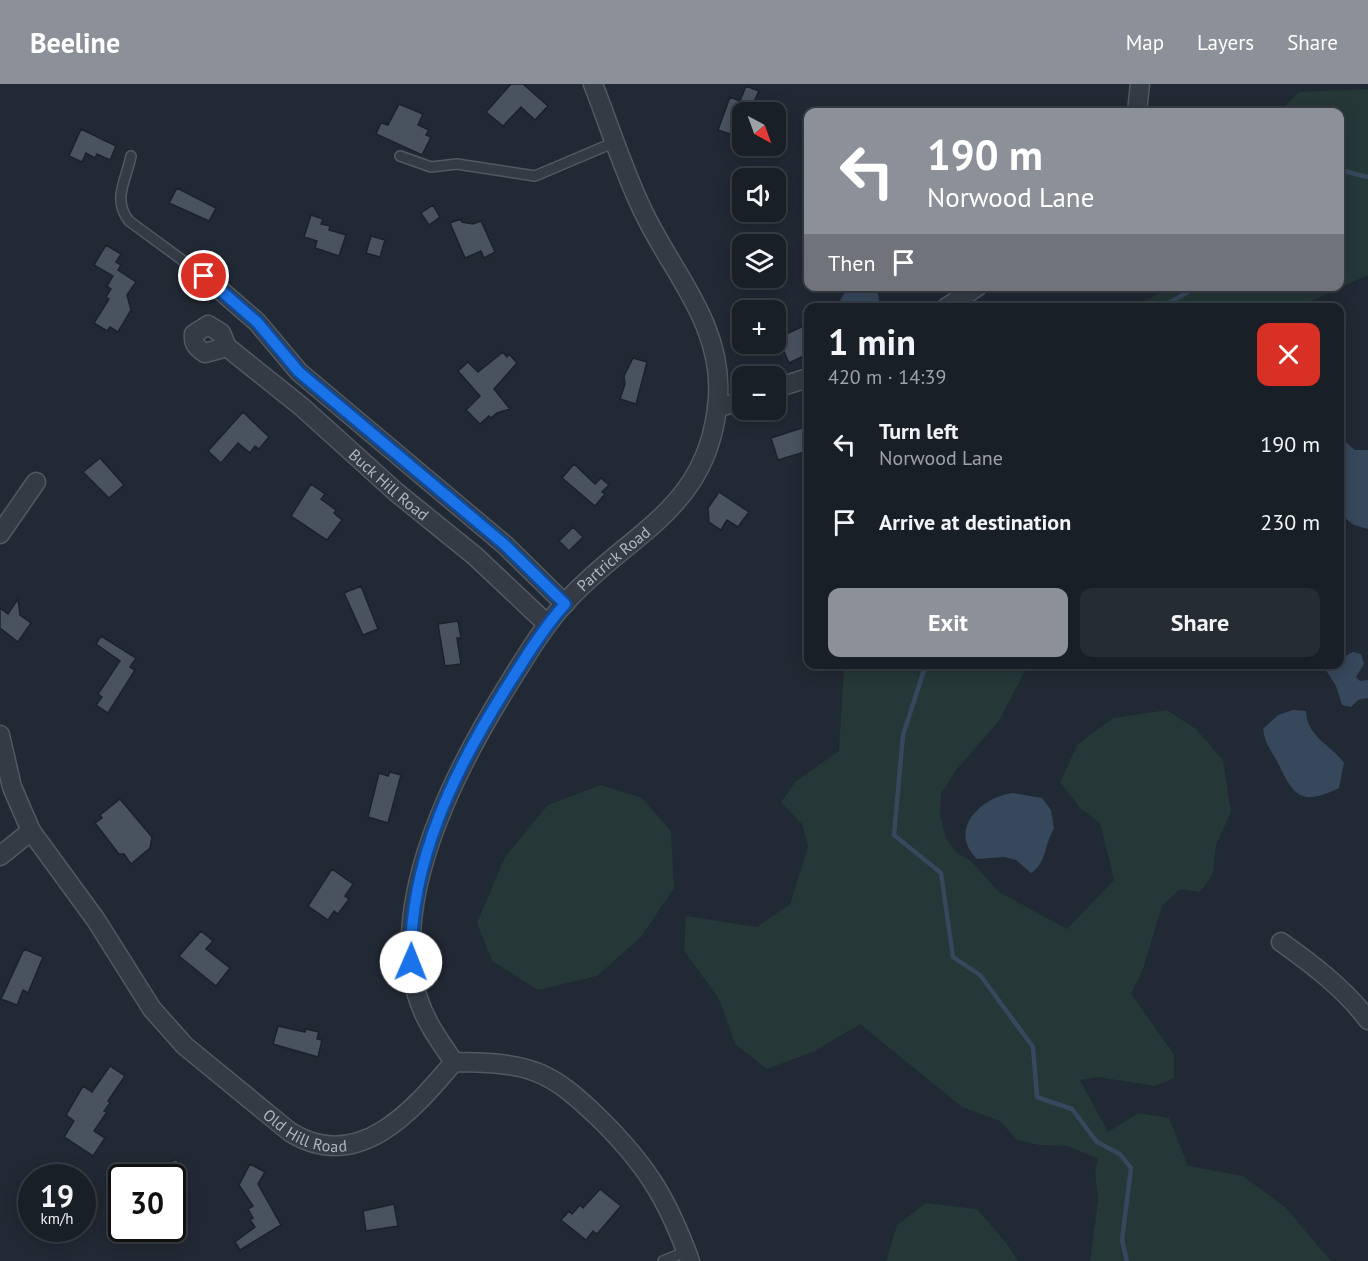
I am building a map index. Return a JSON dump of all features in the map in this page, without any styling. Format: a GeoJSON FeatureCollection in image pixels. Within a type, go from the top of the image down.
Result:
{"type":"FeatureCollection","features":[{"type":"Feature","properties":{"kind":"street","name":"Partrick Road"},"geometry":{"type":"LineString","coordinates":[[454,1062],[427,1021],[413,978],[412,934],[421,881],[438,821],[456,775],[478,734],[547,624],[593,577],[650,530],[679,499],[702,459],[717,407],[716,361],[706,325],[689,288],[643,212],[592,84]]}},
{"type":"Feature","properties":{"kind":"street"},"geometry":{"type":"LineString","coordinates":[[1137,108],[1140,84]]}},
{"type":"Feature","properties":{"kind":"street"},"geometry":{"type":"LineString","coordinates":[[204,276],[257,322],[299,372],[505,545],[565,604]]}},
{"type":"Feature","properties":{"kind":"street"},"geometry":{"type":"LineString","coordinates":[[953,303],[971,291]]}},
{"type":"Feature","properties":{"kind":"street","name":"Buck Hill Road"},"geometry":{"type":"LineString","coordinates":[[227,347],[302,407],[396,492],[475,556],[547,624]]}},
{"type":"Feature","properties":{"kind":"street"},"geometry":{"type":"LineString","coordinates":[[786,385],[804,379]]}},
{"type":"Feature","properties":{"kind":"street"},"geometry":{"type":"LineString","coordinates":[[717,407],[732,404]]}},
{"type":"Feature","properties":{"kind":"street"},"geometry":{"type":"LineString","coordinates":[[0,534],[36,482]]}},
{"type":"Feature","properties":{"kind":"street","name":"Old Hill Road"},"geometry":{"type":"LineString","coordinates":[[0,735],[12,788],[31,831],[96,920],[152,1009],[168,1029],[297,1136],[318,1144],[336,1145],[381,1132],[410,1113],[454,1062]]}},
{"type":"Feature","properties":{"kind":"street"},"geometry":{"type":"LineString","coordinates":[[0,856],[31,831]]}},
{"type":"Feature","properties":{"kind":"street"},"geometry":{"type":"LineString","coordinates":[[1281,942],[1311,963],[1350,999],[1368,1020]]}},
{"type":"Feature","properties":{"kind":"street"},"geometry":{"type":"LineString","coordinates":[[454,1062],[521,1067],[551,1078],[576,1096],[632,1151],[650,1174],[675,1221],[689,1256]]}},
{"type":"Feature","properties":{"kind":"lane"},"geometry":{"type":"LineString","coordinates":[[400,156],[431,167],[457,164],[536,176],[615,142]]}},
{"type":"Feature","properties":{"kind":"lane"},"geometry":{"type":"LineString","coordinates":[[131,156],[120,197],[122,211],[129,221],[204,276]]}},
{"type":"Feature","properties":{"kind":"lane"},"geometry":{"type":"LineString","coordinates":[[663,1261],[689,1256]]}},
{"type":"Feature","properties":{"kind":"shaded area"},"geometry":{"type":"Polygon","coordinates":[[[1368,89],[1368,275],[1344,286],[1344,108],[1283,108],[1299,92],[1368,89]]]}},
{"type":"Feature","properties":{"kind":"shaded area"},"geometry":{"type":"Polygon","coordinates":[[[1162,291],[1332,291],[1306,303],[1143,303],[1162,291]]]}},
{"type":"Feature","properties":{"kind":"shaded area"},"geometry":{"type":"Polygon","coordinates":[[[844,669],[1026,669],[999,721],[956,770],[941,794],[940,816],[946,838],[957,853],[971,861],[999,892],[1067,929],[1114,880],[1100,823],[1080,808],[1060,782],[1078,744],[1113,718],[1167,710],[1196,729],[1223,760],[1231,812],[1216,845],[1213,874],[1200,892],[1180,889],[1162,906],[1143,969],[1131,994],[1174,1054],[1174,1078],[1155,1086],[1098,1077],[1080,1080],[1108,1132],[1138,1113],[1169,1118],[1188,1166],[1243,1176],[1285,1207],[1331,1261],[1090,1261],[1098,1201],[1095,1171],[1098,1159],[1068,1146],[1039,1145],[1017,1140],[1000,1121],[962,1107],[860,1024],[815,1051],[767,1069],[735,1044],[719,999],[684,951],[686,916],[757,927],[790,904],[808,847],[802,824],[781,802],[795,782],[839,751],[844,669]]]}},
{"type":"Feature","properties":{"kind":"shaded area"},"geometry":{"type":"Polygon","coordinates":[[[601,785],[642,798],[671,831],[674,888],[641,937],[597,976],[538,990],[492,961],[477,923],[505,857],[548,805],[601,785]]]}},
{"type":"Feature","properties":{"kind":"shaded area"},"geometry":{"type":"Polygon","coordinates":[[[926,1203],[977,1209],[1007,1244],[1018,1261],[886,1261],[897,1225],[926,1203]]]}},
{"type":"Feature","properties":{"kind":"water"},"geometry":{"type":"Polygon","coordinates":[[[845,291],[878,291],[879,303],[839,303],[845,291]]]}},
{"type":"Feature","properties":{"kind":"water"},"geometry":{"type":"Polygon","coordinates":[[[1344,440],[1355,450],[1368,450],[1368,529],[1354,525],[1344,517],[1344,440]]]}},
{"type":"Feature","properties":{"kind":"water"},"geometry":{"type":"Polygon","coordinates":[[[1353,652],[1361,654],[1364,664],[1356,677],[1360,681],[1368,680],[1368,698],[1358,700],[1351,707],[1342,705],[1336,686],[1325,669],[1344,669],[1344,657],[1353,652]]]}},
{"type":"Feature","properties":{"kind":"water"},"geometry":{"type":"Polygon","coordinates":[[[1293,710],[1306,711],[1307,720],[1315,734],[1344,763],[1339,788],[1308,797],[1295,791],[1289,784],[1267,743],[1263,729],[1278,715],[1293,710]]]}},
{"type":"Feature","properties":{"kind":"water"},"geometry":{"type":"Polygon","coordinates":[[[1013,793],[1042,798],[1051,810],[1054,829],[1040,865],[1031,873],[1016,860],[1004,857],[977,859],[965,837],[967,826],[980,808],[1001,796],[1013,793]]]}},
{"type":"Feature","properties":{"kind":"building"},"geometry":{"type":"Polygon","coordinates":[[[511,84],[523,84],[548,106],[535,120],[521,107],[503,126],[486,112],[511,84]]]}},
{"type":"Feature","properties":{"kind":"building"},"geometry":{"type":"Polygon","coordinates":[[[746,86],[759,91],[754,102],[732,102],[730,134],[718,130],[730,97],[740,101],[746,86]]]}},
{"type":"Feature","properties":{"kind":"building"},"geometry":{"type":"Polygon","coordinates":[[[399,104],[423,114],[418,125],[429,130],[426,135],[431,137],[422,155],[376,134],[381,123],[388,125],[399,104]]]}},
{"type":"Feature","properties":{"kind":"building"},"geometry":{"type":"Polygon","coordinates":[[[81,129],[116,146],[110,160],[97,154],[95,158],[86,153],[82,162],[69,156],[81,129]]]}},
{"type":"Feature","properties":{"kind":"building"},"geometry":{"type":"Polygon","coordinates":[[[177,188],[216,208],[209,221],[169,203],[177,188]]]}},
{"type":"Feature","properties":{"kind":"building"},"geometry":{"type":"Polygon","coordinates":[[[433,205],[440,217],[429,225],[421,213],[433,205]]]}},
{"type":"Feature","properties":{"kind":"building"},"geometry":{"type":"Polygon","coordinates":[[[311,215],[323,219],[321,224],[330,226],[329,230],[346,235],[339,256],[315,248],[317,241],[304,237],[311,215]]]}},
{"type":"Feature","properties":{"kind":"building"},"geometry":{"type":"Polygon","coordinates":[[[461,219],[462,222],[473,224],[481,221],[495,252],[484,258],[481,251],[465,258],[450,223],[461,219]]]}},
{"type":"Feature","properties":{"kind":"building"},"geometry":{"type":"Polygon","coordinates":[[[371,236],[385,240],[380,257],[366,253],[371,236]]]}},
{"type":"Feature","properties":{"kind":"building"},"geometry":{"type":"Polygon","coordinates":[[[106,245],[121,254],[116,262],[121,265],[118,270],[136,282],[127,295],[131,310],[118,332],[110,327],[107,331],[94,323],[109,299],[106,297],[111,289],[107,286],[113,276],[94,265],[106,245]]]}},
{"type":"Feature","properties":{"kind":"building"},"geometry":{"type":"Polygon","coordinates":[[[804,326],[804,356],[789,363],[785,354],[786,334],[804,326]]]}},
{"type":"Feature","properties":{"kind":"building"},"geometry":{"type":"Polygon","coordinates":[[[503,352],[507,357],[509,354],[517,363],[494,389],[510,409],[497,413],[491,418],[489,416],[480,424],[466,410],[480,396],[458,371],[468,362],[478,372],[503,352]]]}},
{"type":"Feature","properties":{"kind":"building"},"geometry":{"type":"Polygon","coordinates":[[[633,358],[647,362],[636,404],[620,399],[625,384],[624,376],[633,358]]]}},
{"type":"Feature","properties":{"kind":"building"},"geometry":{"type":"Polygon","coordinates":[[[243,412],[269,437],[259,449],[255,446],[250,453],[238,443],[221,463],[208,451],[243,412]]]}},
{"type":"Feature","properties":{"kind":"building"},"geometry":{"type":"Polygon","coordinates":[[[804,427],[804,452],[778,460],[771,438],[804,427]]]}},
{"type":"Feature","properties":{"kind":"building"},"geometry":{"type":"Polygon","coordinates":[[[100,458],[124,485],[109,498],[83,472],[100,458]]]}},
{"type":"Feature","properties":{"kind":"building"},"geometry":{"type":"Polygon","coordinates":[[[574,464],[595,484],[601,478],[609,485],[602,492],[605,494],[595,506],[562,478],[574,464]]]}},
{"type":"Feature","properties":{"kind":"building"},"geometry":{"type":"Polygon","coordinates":[[[311,484],[325,494],[321,499],[336,510],[334,513],[342,520],[327,540],[291,516],[311,484]]]}},
{"type":"Feature","properties":{"kind":"building"},"geometry":{"type":"Polygon","coordinates":[[[719,492],[749,512],[738,527],[727,520],[721,530],[709,522],[708,508],[719,492]]]}},
{"type":"Feature","properties":{"kind":"building"},"geometry":{"type":"Polygon","coordinates":[[[573,527],[583,537],[569,551],[559,541],[573,527]]]}},
{"type":"Feature","properties":{"kind":"building"},"geometry":{"type":"Polygon","coordinates":[[[361,586],[378,629],[363,635],[344,593],[361,586]]]}},
{"type":"Feature","properties":{"kind":"building"},"geometry":{"type":"Polygon","coordinates":[[[18,599],[20,615],[31,623],[18,642],[0,628],[0,608],[8,614],[18,599]]]}},
{"type":"Feature","properties":{"kind":"building"},"geometry":{"type":"Polygon","coordinates":[[[458,621],[461,638],[457,638],[461,664],[445,666],[438,624],[458,621]]]}},
{"type":"Feature","properties":{"kind":"building"},"geometry":{"type":"Polygon","coordinates":[[[101,636],[136,658],[130,667],[135,670],[108,713],[96,705],[102,697],[98,694],[120,661],[96,644],[101,636]]]}},
{"type":"Feature","properties":{"kind":"building"},"geometry":{"type":"Polygon","coordinates":[[[390,772],[401,775],[388,823],[368,817],[379,773],[388,776],[390,772]]]}},
{"type":"Feature","properties":{"kind":"building"},"geometry":{"type":"Polygon","coordinates":[[[120,799],[152,837],[150,848],[131,864],[124,854],[119,854],[95,823],[102,818],[100,815],[120,799]]]}},
{"type":"Feature","properties":{"kind":"building"},"geometry":{"type":"Polygon","coordinates":[[[332,869],[353,884],[345,896],[349,899],[338,914],[334,911],[328,920],[308,906],[332,869]]]}},
{"type":"Feature","properties":{"kind":"building"},"geometry":{"type":"Polygon","coordinates":[[[201,931],[213,941],[206,949],[230,968],[216,986],[179,956],[201,931]]]}},
{"type":"Feature","properties":{"kind":"building"},"geometry":{"type":"Polygon","coordinates":[[[24,949],[43,957],[28,993],[23,990],[17,1005],[1,999],[24,949]]]}},
{"type":"Feature","properties":{"kind":"building"},"geometry":{"type":"Polygon","coordinates":[[[278,1026],[305,1032],[306,1029],[319,1032],[317,1039],[322,1040],[318,1057],[273,1044],[278,1026]]]}},
{"type":"Feature","properties":{"kind":"building"},"geometry":{"type":"Polygon","coordinates":[[[110,1066],[125,1076],[108,1101],[110,1103],[104,1111],[107,1112],[94,1131],[105,1138],[93,1156],[64,1137],[74,1121],[66,1115],[83,1086],[92,1092],[110,1066]]]}},
{"type":"Feature","properties":{"kind":"building"},"geometry":{"type":"Polygon","coordinates":[[[177,1160],[180,1164],[169,1164],[177,1160]]]}},
{"type":"Feature","properties":{"kind":"building"},"geometry":{"type":"Polygon","coordinates":[[[250,1164],[265,1172],[258,1184],[281,1225],[240,1250],[235,1242],[255,1227],[250,1220],[253,1218],[248,1209],[253,1206],[239,1185],[250,1164]]]}},
{"type":"Feature","properties":{"kind":"building"},"geometry":{"type":"Polygon","coordinates":[[[600,1189],[621,1206],[597,1234],[593,1231],[586,1240],[561,1220],[569,1211],[572,1214],[580,1205],[583,1208],[600,1189]]]}},
{"type":"Feature","properties":{"kind":"building"},"geometry":{"type":"Polygon","coordinates":[[[394,1204],[398,1226],[366,1231],[363,1211],[394,1204]]]}},
{"type":"Feature","properties":{"kind":"waterway"},"geometry":{"type":"LineString","coordinates":[[1344,171],[1368,177]]}},
{"type":"Feature","properties":{"kind":"waterway"},"geometry":{"type":"LineString","coordinates":[[1169,303],[1189,291]]}},
{"type":"Feature","properties":{"kind":"waterway"},"geometry":{"type":"LineString","coordinates":[[924,669],[903,735],[894,835],[941,873],[953,957],[980,975],[1033,1047],[1037,1097],[1072,1109],[1097,1142],[1120,1154],[1131,1168],[1122,1240],[1127,1261]]}},
{"type":"Feature","properties":{"kind":"route"},"geometry":{"type":"LineString","coordinates":[[204,276],[257,322],[299,372],[505,545],[565,604],[547,624],[489,716],[450,788],[431,842],[421,881],[412,934],[411,962]]}}]}
